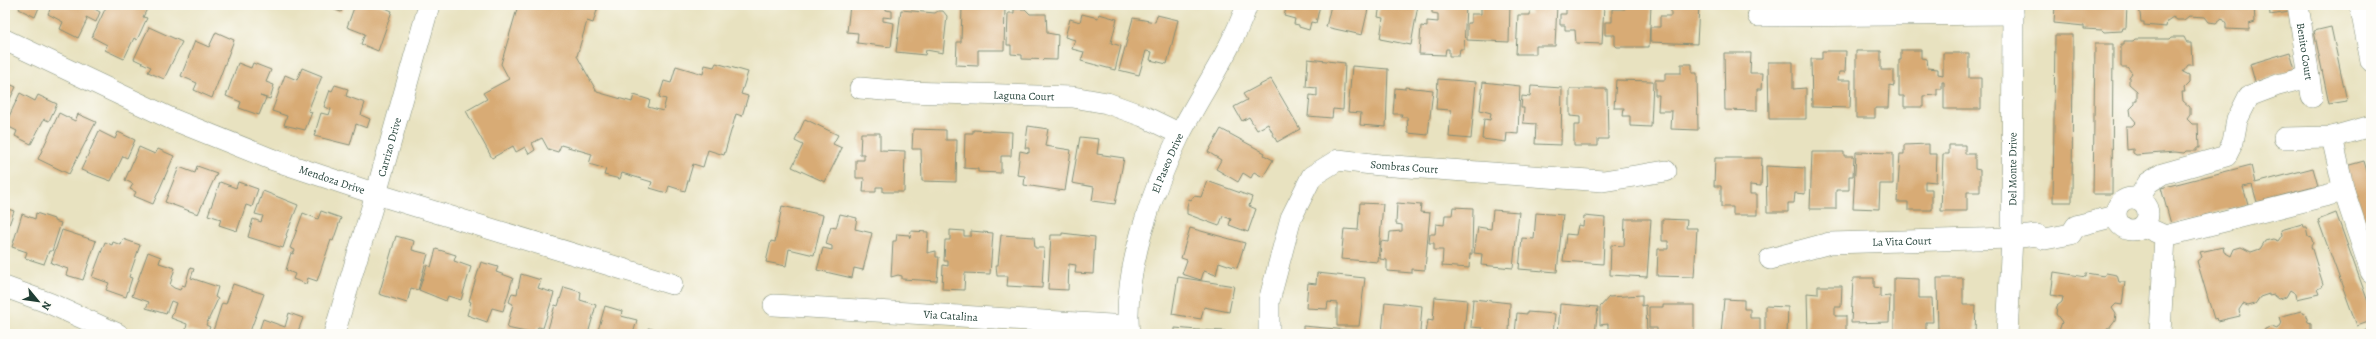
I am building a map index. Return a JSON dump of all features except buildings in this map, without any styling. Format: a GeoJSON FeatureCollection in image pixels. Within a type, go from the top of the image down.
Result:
{"type":"FeatureCollection","features":[{"type":"Feature","properties":{"kind":"street","name":"Carrizo Drive"},"geometry":{"type":"LineString","coordinates":[[334,334],[376,194],[429,5]]}},
{"type":"Feature","properties":{"kind":"street","name":"El Paseo Drive"},"geometry":{"type":"LineString","coordinates":[[1129,330],[1133,266],[1150,202],[1180,134],[1228,49],[1247,5]]}},
{"type":"Feature","properties":{"kind":"street","name":"Benito Court"},"geometry":{"type":"LineString","coordinates":[[2138,199],[2148,183],[2162,174],[2226,156],[2233,142],[2237,120],[2249,96],[2278,85],[2311,87],[2298,5]]}},
{"type":"Feature","properties":{"kind":"street"},"geometry":{"type":"LineString","coordinates":[[2360,5],[2371,61]]}},
{"type":"Feature","properties":{"kind":"street"},"geometry":{"type":"LineString","coordinates":[[1758,16],[2013,9]]}},
{"type":"Feature","properties":{"kind":"street","name":"Del Monte Drive"},"geometry":{"type":"LineString","coordinates":[[2007,334],[2012,238],[2013,9]]}},
{"type":"Feature","properties":{"kind":"street","name":"Mendoza Drive"},"geometry":{"type":"LineString","coordinates":[[5,40],[174,120],[271,159],[376,194],[672,284]]}},
{"type":"Feature","properties":{"kind":"street","name":"Laguna Court"},"geometry":{"type":"LineString","coordinates":[[860,88],[907,92],[1073,97],[1122,108],[1143,116],[1180,134]]}},
{"type":"Feature","properties":{"kind":"street"},"geometry":{"type":"LineString","coordinates":[[2284,138],[2332,137],[2371,126]]}},
{"type":"Feature","properties":{"kind":"street"},"geometry":{"type":"LineString","coordinates":[[2332,137],[2344,191],[2371,272]]}},
{"type":"Feature","properties":{"kind":"street","name":"Sombras Court"},"geometry":{"type":"LineString","coordinates":[[1269,334],[1269,301],[1291,218],[1312,176],[1338,160],[1380,165],[1603,181],[1666,171]]}},
{"type":"Feature","properties":{"kind":"street"},"geometry":{"type":"LineString","coordinates":[[2143,226],[2165,236],[2344,191]]}},
{"type":"Feature","properties":{"kind":"street"},"geometry":{"type":"LineString","coordinates":[[2130,198],[2138,199],[2144,204],[2148,211],[2147,219],[2143,226],[2130,231],[2123,228],[2115,216],[2116,208],[2122,201],[2130,198]]}},
{"type":"Feature","properties":{"kind":"street","name":"La Vita Court"},"geometry":{"type":"LineString","coordinates":[[1770,259],[1830,243],[2012,238],[2037,235],[2043,228],[2067,222],[2076,226],[2115,216]]}},
{"type":"Feature","properties":{"kind":"street"},"geometry":{"type":"LineString","coordinates":[[2160,334],[2165,236]]}},
{"type":"Feature","properties":{"kind":"street"},"geometry":{"type":"LineString","coordinates":[[5,287],[48,303],[118,334]]}},
{"type":"Feature","properties":{"kind":"street","name":"Via Catalina"},"geometry":{"type":"LineString","coordinates":[[774,305],[1129,330]]}}]}
